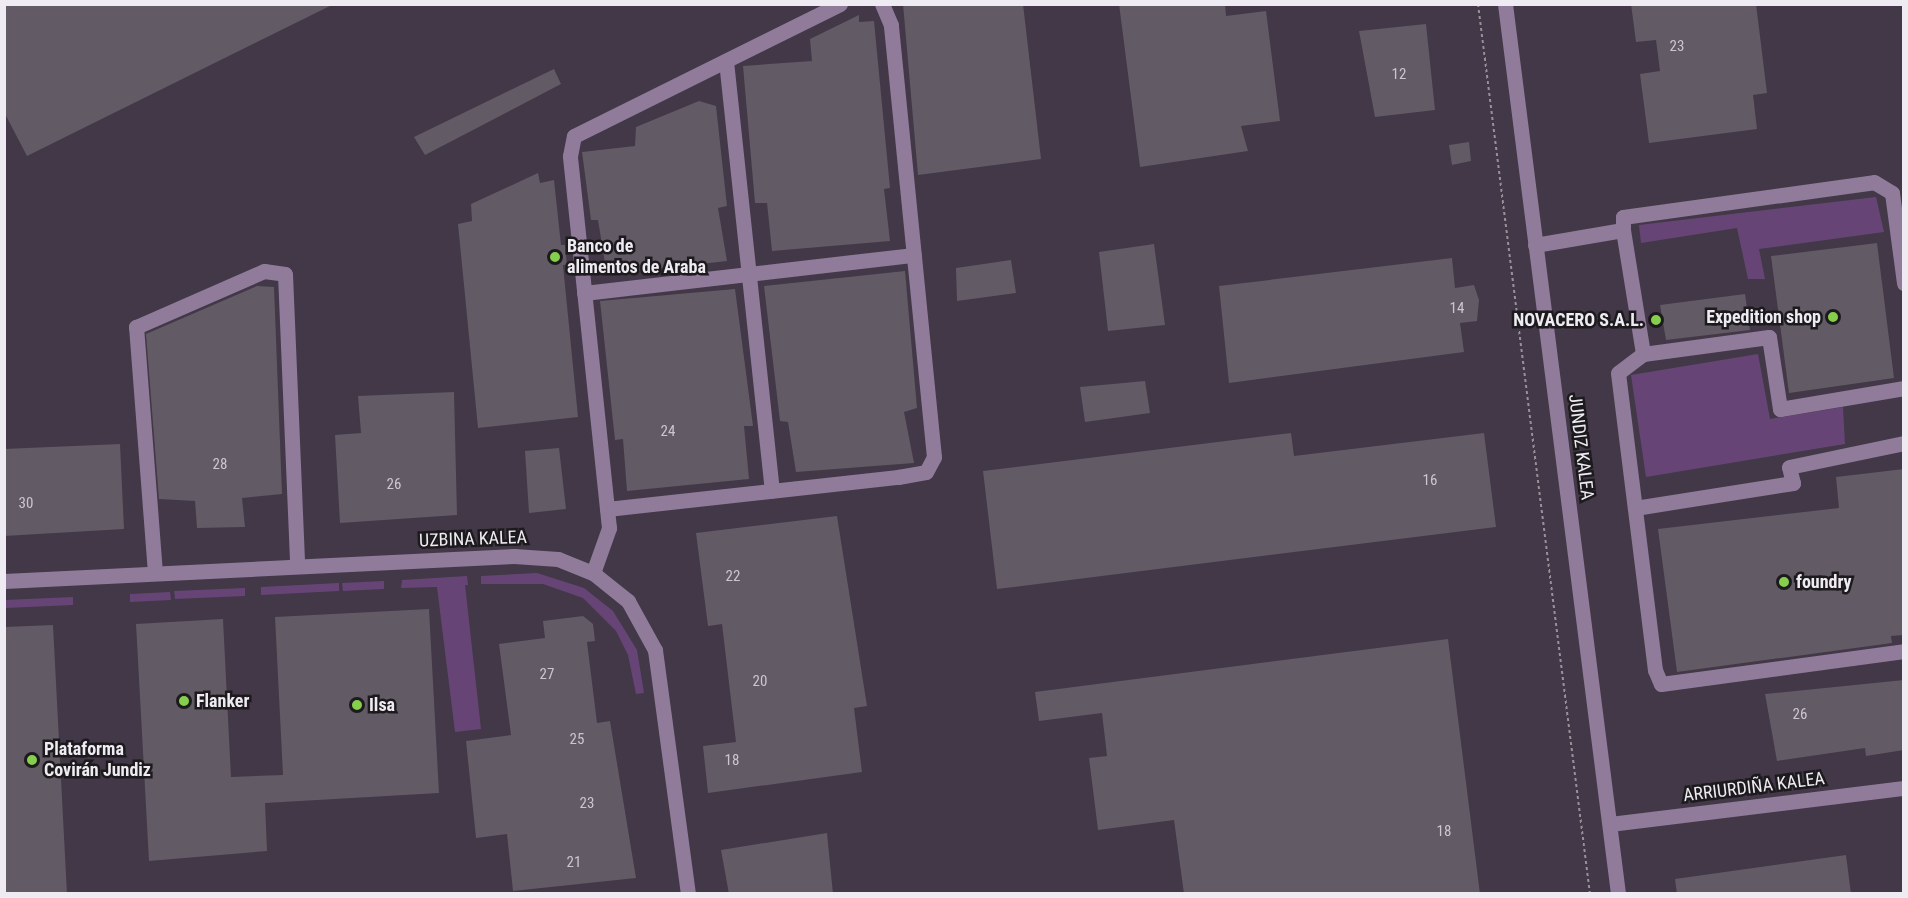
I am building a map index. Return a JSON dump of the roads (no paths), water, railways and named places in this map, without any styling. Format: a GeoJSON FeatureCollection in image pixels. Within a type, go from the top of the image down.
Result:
{"type":"FeatureCollection","features":[{"type":"Feature","properties":{"kind":"street"},"geometry":{"type":"LineString","coordinates":[[593,573],[609,528],[570,156],[574,136],[840,4]]}},
{"type":"Feature","properties":{"kind":"street"},"geometry":{"type":"LineString","coordinates":[[607,509],[926,472],[934,457],[891,25],[882,4]]}},
{"type":"Feature","properties":{"kind":"street","name":"JUNDIZ KALEA"},"geometry":{"type":"LineString","coordinates":[[1505,4],[1618,894]]}},
{"type":"Feature","properties":{"kind":"street"},"geometry":{"type":"LineString","coordinates":[[726,61],[772,491]]}},
{"type":"Feature","properties":{"kind":"street"},"geometry":{"type":"LineString","coordinates":[[1643,354],[1623,230],[1623,216],[1874,182],[1892,193],[1904,283]]}},
{"type":"Feature","properties":{"kind":"street"},"geometry":{"type":"LineString","coordinates":[[1535,245],[1623,230]]}},
{"type":"Feature","properties":{"kind":"street"},"geometry":{"type":"LineString","coordinates":[[584,293],[914,255]]}},
{"type":"Feature","properties":{"kind":"street"},"geometry":{"type":"LineString","coordinates":[[155,573],[136,327],[264,271],[285,274],[297,566]]}},
{"type":"Feature","properties":{"kind":"street"},"geometry":{"type":"LineString","coordinates":[[1904,388],[1780,409],[1769,337],[1643,354],[1618,372],[1655,670],[1661,684],[1904,651]]}},
{"type":"Feature","properties":{"kind":"street"},"geometry":{"type":"LineString","coordinates":[[1635,508],[1793,483],[1790,467],[1904,442]]}},
{"type":"Feature","properties":{"kind":"street","name":"UZBINA KALEA"},"geometry":{"type":"LineString","coordinates":[[4,581],[539,555],[593,573],[628,601],[655,650],[688,894]]}},
{"type":"Feature","properties":{"kind":"street","name":"ARRIURDIÑA KALEA"},"geometry":{"type":"LineString","coordinates":[[1610,824],[1904,788]]}},
{"type":"Feature","properties":{"kind":"place","name":"Banco de alimentos de Araba"},"geometry":{"type":"Point","coordinates":[555,257]}},
{"type":"Feature","properties":{"kind":"place","name":"Expedition shop"},"geometry":{"type":"Point","coordinates":[1833,317]}},
{"type":"Feature","properties":{"kind":"place","name":"NOVACERO S.A.L."},"geometry":{"type":"Point","coordinates":[1656,320]}},
{"type":"Feature","properties":{"kind":"place","name":"foundry"},"geometry":{"type":"Point","coordinates":[1784,582]}},
{"type":"Feature","properties":{"kind":"place","name":"Flanker"},"geometry":{"type":"Point","coordinates":[184,701]}},
{"type":"Feature","properties":{"kind":"place","name":"Ilsa"},"geometry":{"type":"Point","coordinates":[357,705]}},
{"type":"Feature","properties":{"kind":"place","name":"Plataforma Covirán Jundiz"},"geometry":{"type":"Point","coordinates":[32,760]}}]}
